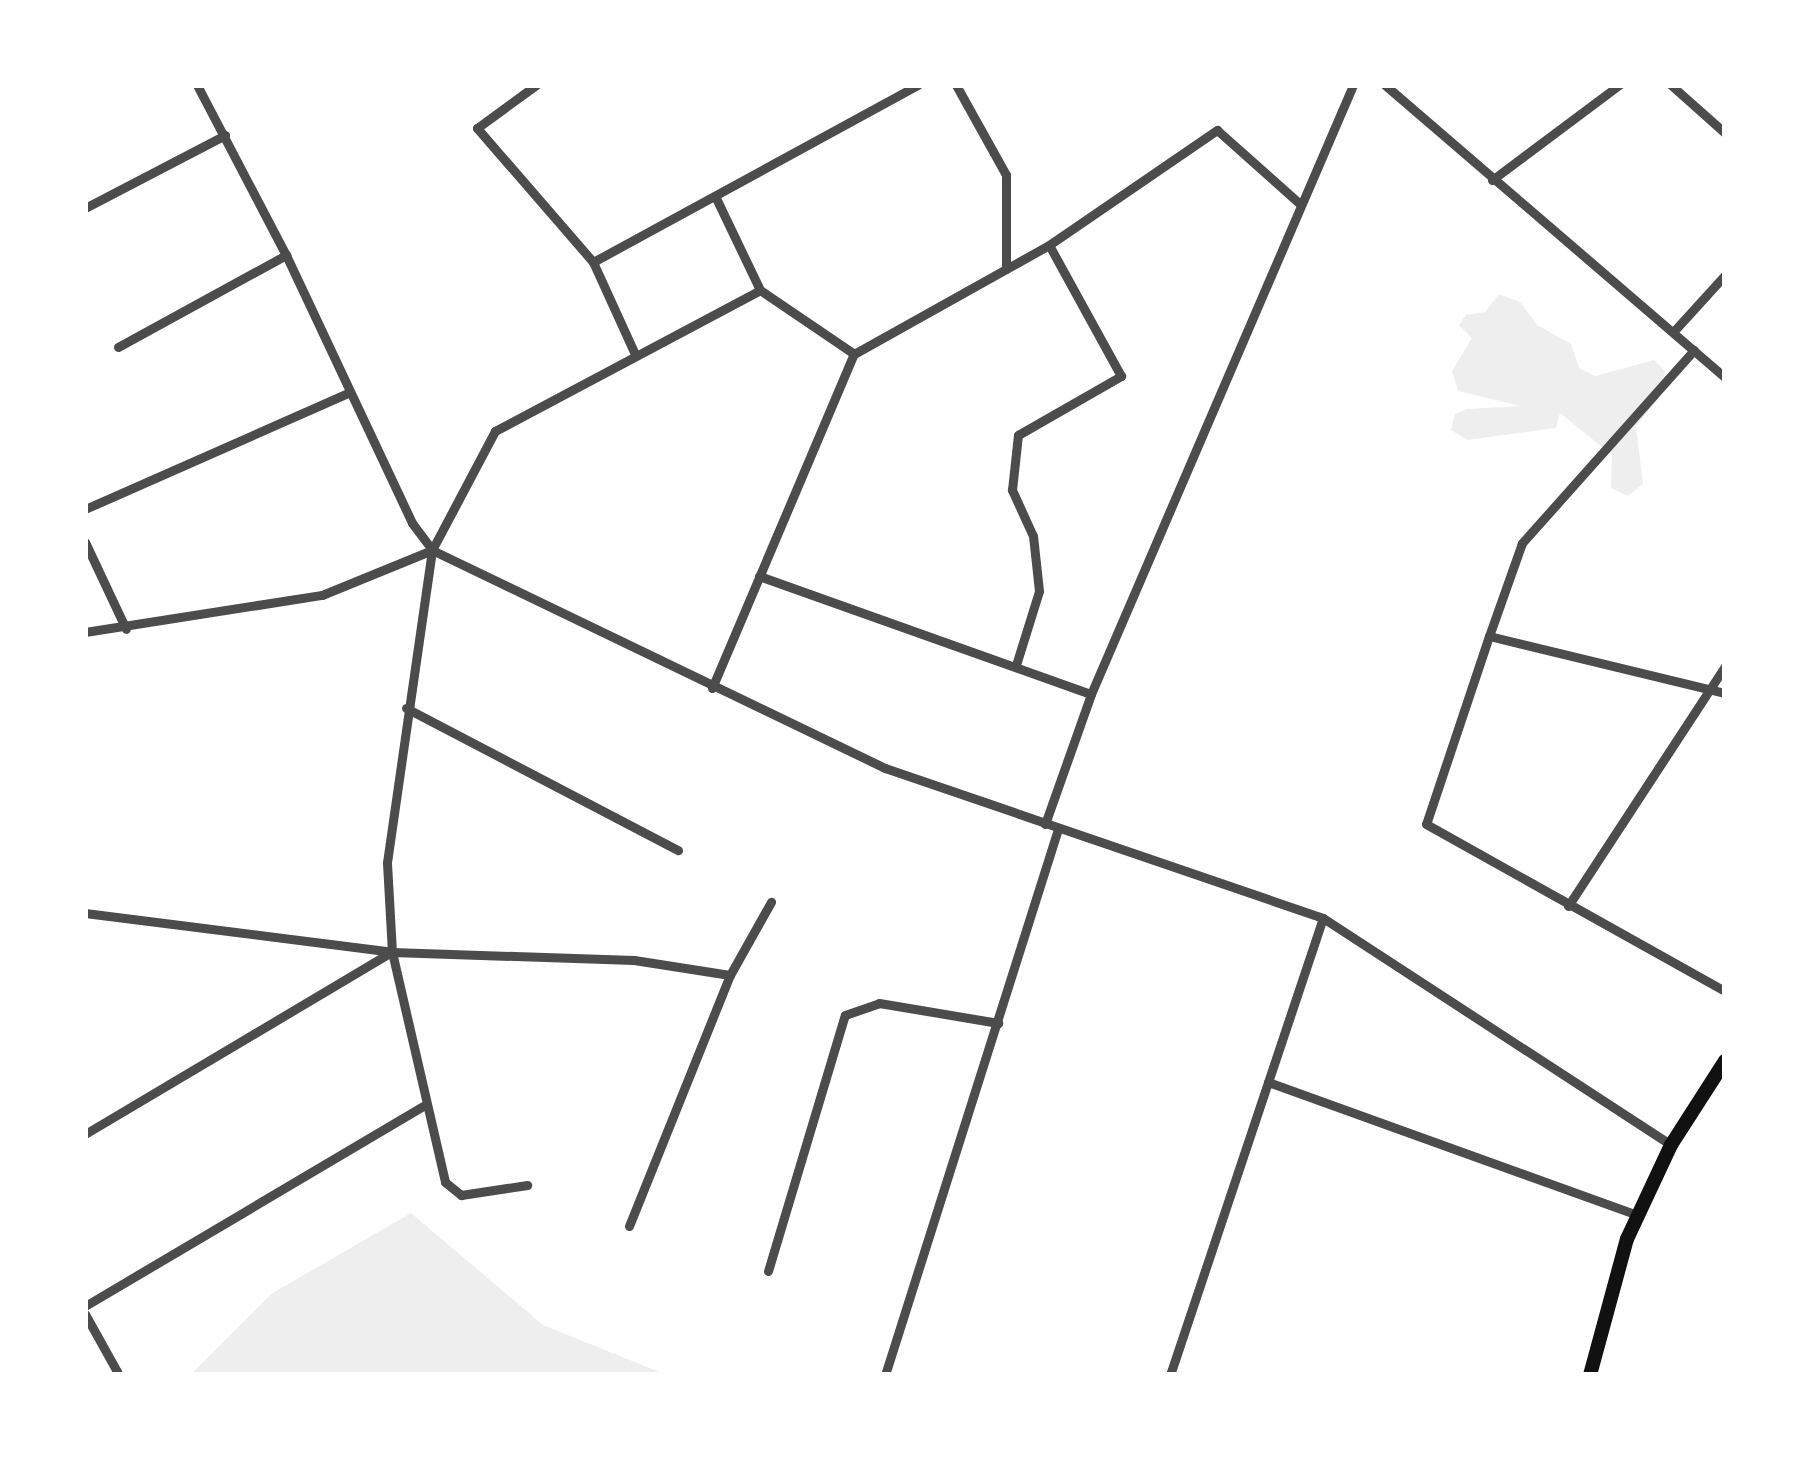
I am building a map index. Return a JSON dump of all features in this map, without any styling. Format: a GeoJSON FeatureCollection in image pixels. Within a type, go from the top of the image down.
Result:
{"type":"FeatureCollection","features":[{"type":"Feature","properties":{"kind":"main road"},"geometry":{"type":"LineString","coordinates":[[1590,1375],[1638,1214],[1671,1145],[1725,1060]]}},
{"type":"Feature","properties":{"kind":"street"},"geometry":{"type":"LineString","coordinates":[[198,85],[286,255],[412,523],[432,550],[712,688],[886,768],[1323,918],[1671,1145]]}},
{"type":"Feature","properties":{"kind":"street"},"geometry":{"type":"LineString","coordinates":[[536,85],[477,128],[593,262],[634,352]]}},
{"type":"Feature","properties":{"kind":"street"},"geometry":{"type":"LineString","coordinates":[[593,262],[918,85]]}},
{"type":"Feature","properties":{"kind":"street"},"geometry":{"type":"LineString","coordinates":[[956,85],[1006,174],[1006,269]]}},
{"type":"Feature","properties":{"kind":"street"},"geometry":{"type":"LineString","coordinates":[[1045,824],[1091,694],[1353,85]]}},
{"type":"Feature","properties":{"kind":"street"},"geometry":{"type":"LineString","coordinates":[[1385,85],[1725,377]]}},
{"type":"Feature","properties":{"kind":"street"},"geometry":{"type":"LineString","coordinates":[[1492,180],[1619,85]]}},
{"type":"Feature","properties":{"kind":"street"},"geometry":{"type":"LineString","coordinates":[[1671,85],[1725,133]]}},
{"type":"Feature","properties":{"kind":"street"},"geometry":{"type":"LineString","coordinates":[[712,688],[854,354],[1050,245],[1217,130],[1300,204]]}},
{"type":"Feature","properties":{"kind":"street"},"geometry":{"type":"LineString","coordinates":[[85,208],[225,135]]}},
{"type":"Feature","properties":{"kind":"street"},"geometry":{"type":"LineString","coordinates":[[715,196],[760,290],[854,354]]}},
{"type":"Feature","properties":{"kind":"street"},"geometry":{"type":"LineString","coordinates":[[1016,665],[1038,591],[1033,536],[1012,490],[1018,435],[1121,376],[1050,245]]}},
{"type":"Feature","properties":{"kind":"street"},"geometry":{"type":"LineString","coordinates":[[118,347],[286,255]]}},
{"type":"Feature","properties":{"kind":"street"},"geometry":{"type":"LineString","coordinates":[[1674,332],[1725,276]]}},
{"type":"Feature","properties":{"kind":"street"},"geometry":{"type":"LineString","coordinates":[[527,1185],[460,1195],[445,1182],[424,1106],[392,952],[387,863],[406,708],[432,550],[494,432],[634,352],[760,290]]}},
{"type":"Feature","properties":{"kind":"street"},"geometry":{"type":"LineString","coordinates":[[1694,350],[1522,543],[1426,824],[1725,990]]}},
{"type":"Feature","properties":{"kind":"street"},"geometry":{"type":"LineString","coordinates":[[85,509],[348,393]]}},
{"type":"Feature","properties":{"kind":"street"},"geometry":{"type":"LineString","coordinates":[[85,542],[126,629]]}},
{"type":"Feature","properties":{"kind":"street"},"geometry":{"type":"LineString","coordinates":[[85,632],[126,629],[322,595],[432,550]]}},
{"type":"Feature","properties":{"kind":"street"},"geometry":{"type":"LineString","coordinates":[[759,576],[1091,694]]}},
{"type":"Feature","properties":{"kind":"street"},"geometry":{"type":"LineString","coordinates":[[1489,636],[1725,693]]}},
{"type":"Feature","properties":{"kind":"street"},"geometry":{"type":"LineString","coordinates":[[1568,906],[1707,688],[1725,666]]}},
{"type":"Feature","properties":{"kind":"street"},"geometry":{"type":"LineString","coordinates":[[406,708],[678,850]]}},
{"type":"Feature","properties":{"kind":"street"},"geometry":{"type":"LineString","coordinates":[[884,1375],[1058,829]]}},
{"type":"Feature","properties":{"kind":"street"},"geometry":{"type":"LineString","coordinates":[[628,1226],[730,974],[771,902]]}},
{"type":"Feature","properties":{"kind":"street"},"geometry":{"type":"LineString","coordinates":[[85,914],[392,952],[634,960],[730,974]]}},
{"type":"Feature","properties":{"kind":"street"},"geometry":{"type":"LineString","coordinates":[[1174,1374],[1323,918]]}},
{"type":"Feature","properties":{"kind":"street"},"geometry":{"type":"LineString","coordinates":[[85,1134],[392,952]]}},
{"type":"Feature","properties":{"kind":"street"},"geometry":{"type":"LineString","coordinates":[[768,1271],[845,1015],[879,1003],[998,1023]]}},
{"type":"Feature","properties":{"kind":"street"},"geometry":{"type":"LineString","coordinates":[[1268,1082],[1638,1214]]}},
{"type":"Feature","properties":{"kind":"street"},"geometry":{"type":"LineString","coordinates":[[1710,1082],[1725,1092]]}},
{"type":"Feature","properties":{"kind":"street"},"geometry":{"type":"LineString","coordinates":[[85,1306],[424,1106]]}},
{"type":"Feature","properties":{"kind":"street"},"geometry":{"type":"LineString","coordinates":[[85,1314],[119,1375]]}},
{"type":"Feature","properties":{"kind":"shaded area"},"geometry":{"type":"Polygon","coordinates":[[[1499,294],[1520,302],[1537,325],[1571,344],[1579,368],[1595,376],[1654,360],[1665,371],[1659,398],[1636,426],[1643,484],[1628,496],[1611,488],[1612,455],[1560,413],[1556,428],[1467,440],[1451,430],[1455,414],[1467,409],[1521,406],[1458,391],[1452,371],[1472,338],[1459,325],[1466,315],[1485,312],[1499,294]]]}},
{"type":"Feature","properties":{"kind":"shaded area"},"geometry":{"type":"Polygon","coordinates":[[[411,1213],[543,1325],[667,1375],[190,1375],[271,1294],[411,1213]]]}}]}
